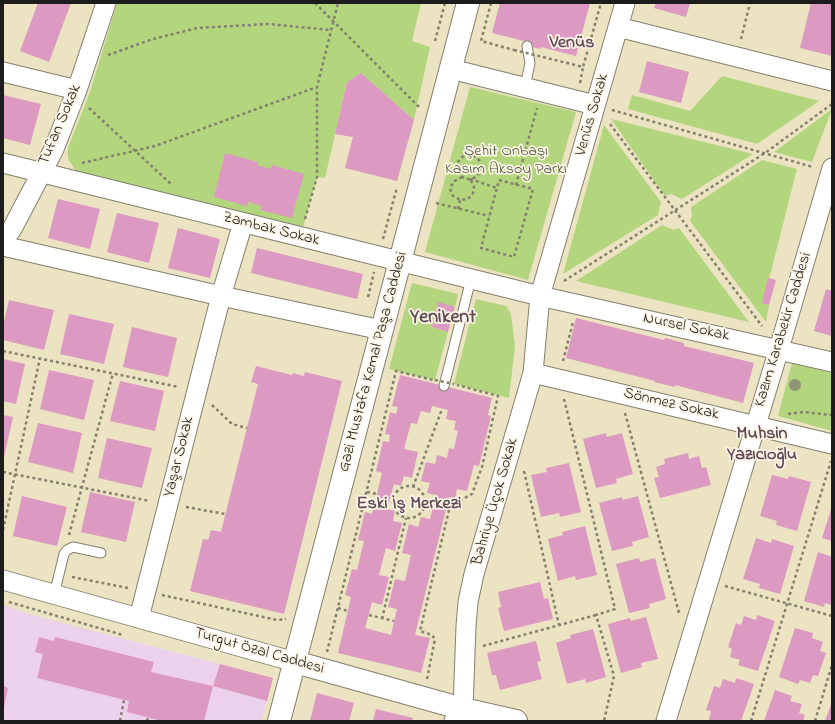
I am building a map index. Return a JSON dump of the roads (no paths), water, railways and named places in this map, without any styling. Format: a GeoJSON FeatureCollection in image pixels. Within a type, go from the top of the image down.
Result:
{"type":"FeatureCollection","features":[{"type":"Feature","properties":{"kind":"street","name":"Tufan Sokak"},"geometry":{"type":"LineString","coordinates":[[3,242],[13,227],[54,149],[76,93],[106,3]]}},
{"type":"Feature","properties":{"kind":"street","name":"Gazi Mustafa Kemal Paşa Caddesi"},"geometry":{"type":"LineString","coordinates":[[279,721],[468,3]]}},
{"type":"Feature","properties":{"kind":"street","name":"Venüs Sokak"},"geometry":{"type":"LineString","coordinates":[[540,296],[625,3]]}},
{"type":"Feature","properties":{"kind":"street"},"geometry":{"type":"LineString","coordinates":[[618,27],[832,81]]}},
{"type":"Feature","properties":{"kind":"street"},"geometry":{"type":"LineString","coordinates":[[451,69],[595,105]]}},
{"type":"Feature","properties":{"kind":"street"},"geometry":{"type":"LineString","coordinates":[[3,72],[76,93]]}},
{"type":"Feature","properties":{"kind":"street","name":"Zambak Sokak"},"geometry":{"type":"LineString","coordinates":[[3,163],[540,296]]}},
{"type":"Feature","properties":{"kind":"street","name":"Kazım Karabekir Caddesi"},"geometry":{"type":"LineString","coordinates":[[666,721],[707,581],[779,349],[831,170]]}},
{"type":"Feature","properties":{"kind":"street","name":"Yaşar Sokak"},"geometry":{"type":"LineString","coordinates":[[139,618],[221,296],[243,223]]}},
{"type":"Feature","properties":{"kind":"street"},"geometry":{"type":"LineString","coordinates":[[3,246],[221,296],[382,330]]}},
{"type":"Feature","properties":{"kind":"street","name":"Nursel Sokak"},"geometry":{"type":"LineString","coordinates":[[540,296],[832,362]]}},
{"type":"Feature","properties":{"kind":"street","name":"Bahriye Üçok Sokak"},"geometry":{"type":"LineString","coordinates":[[458,715],[468,602],[474,574],[533,373],[540,296]]}},
{"type":"Feature","properties":{"kind":"street","name":"Sönmez Sokak"},"geometry":{"type":"LineString","coordinates":[[533,373],[561,370],[619,393],[832,444]]}},
{"type":"Feature","properties":{"kind":"street","name":"Turgut Özal Caddesi"},"geometry":{"type":"LineString","coordinates":[[3,580],[295,662],[458,715],[516,721]]}},
{"type":"Feature","properties":{"kind":"lane"},"geometry":{"type":"LineString","coordinates":[[527,46],[533,89]]}},
{"type":"Feature","properties":{"kind":"lane"},"geometry":{"type":"LineString","coordinates":[[444,386],[471,279]]}},
{"type":"Feature","properties":{"kind":"lane"},"geometry":{"type":"LineString","coordinates":[[54,595],[64,554],[73,548],[101,553]]}},
{"type":"Feature","properties":{"kind":"district","name":"Venüs"},"geometry":{"type":"Point","coordinates":[572,44]}},
{"type":"Feature","properties":{"kind":"district","name":"Yenikent"},"geometry":{"type":"Point","coordinates":[443,319]}},
{"type":"Feature","properties":{"kind":"district","name":"Muhsin Yazıcıoğlu"},"geometry":{"type":"Point","coordinates":[762,445]}},
{"type":"Feature","properties":{"kind":"district","name":"Eski İş Merkezi"},"geometry":{"type":"Point","coordinates":[409,505]}},
{"type":"Feature","properties":{"kind":"park label","name":"Şehit Onbaşı Kasım Aksoy Parkı"},"geometry":{"type":"Point","coordinates":[506,161]}}]}
